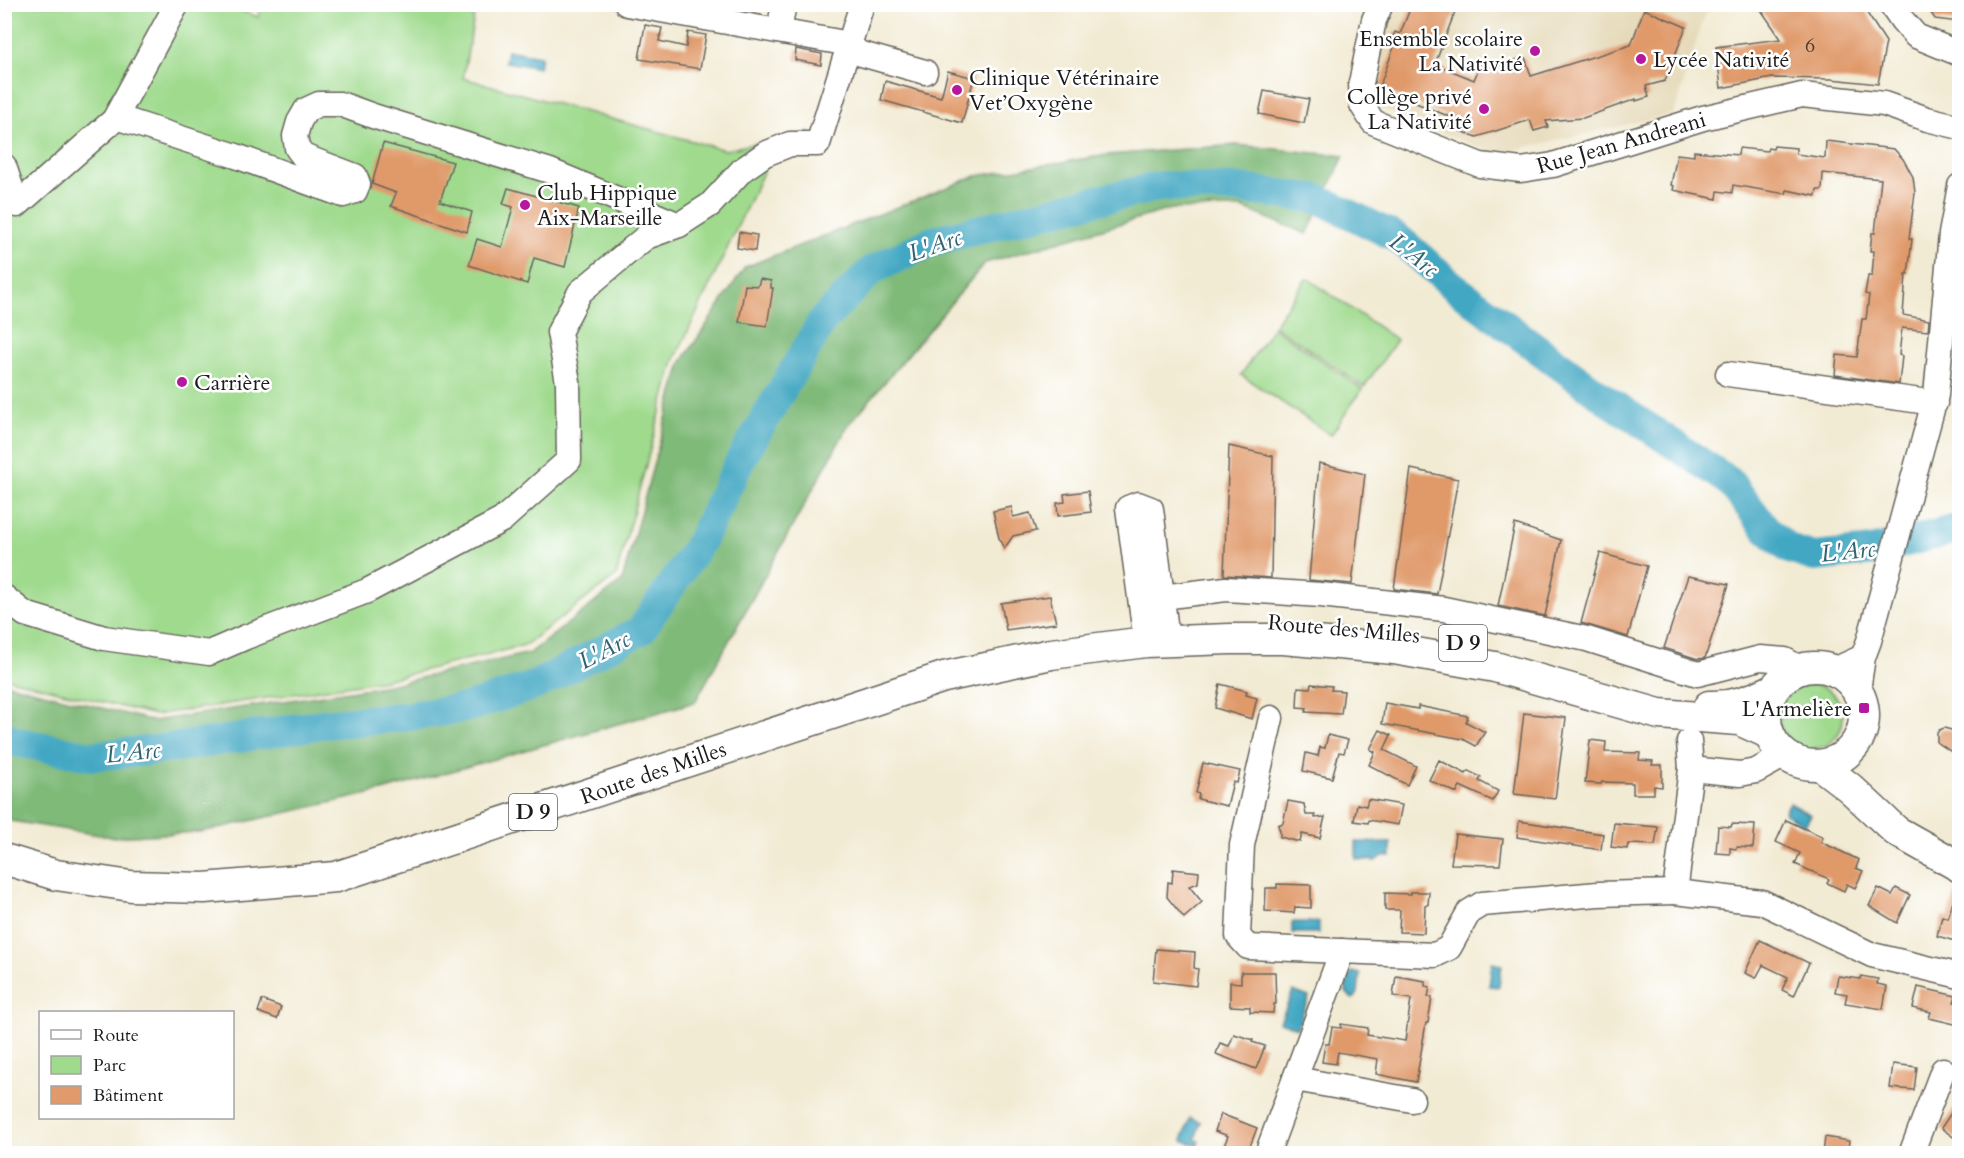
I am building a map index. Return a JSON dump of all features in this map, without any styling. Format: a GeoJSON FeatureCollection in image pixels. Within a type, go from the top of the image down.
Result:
{"type":"FeatureCollection","features":[{"type":"Feature","properties":{"kind":"main road","name":"Route des Milles"},"geometry":{"type":"LineString","coordinates":[[4,859],[56,875],[131,886],[204,888],[336,877],[944,677],[1052,654],[1157,627],[1228,620],[1310,621],[1431,636],[1497,650],[1692,706],[1720,706],[1747,702],[1772,690]]}},
{"type":"Feature","properties":{"kind":"main road","name":"Route des Milles"},"geometry":{"type":"LineString","coordinates":[[1157,627],[1394,648],[1494,667],[1659,714],[1739,720],[1775,747]]}},
{"type":"Feature","properties":{"kind":"main road"},"geometry":{"type":"LineString","coordinates":[[1856,744],[1834,762],[1820,765],[1802,764],[1775,747],[1766,711],[1772,690],[1784,677],[1799,668],[1816,666],[1834,670],[1848,678],[1858,690],[1864,708],[1863,727],[1856,744],[1856,763],[1868,783],[1904,819],[1959,849]]}},
{"type":"Feature","properties":{"kind":"main road"},"geometry":{"type":"LineString","coordinates":[[1820,765],[1850,788],[1896,831],[1959,867]]}},
{"type":"Feature","properties":{"kind":"street"},"geometry":{"type":"LineString","coordinates":[[11,212],[116,117],[177,4]]}},
{"type":"Feature","properties":{"kind":"street"},"geometry":{"type":"LineString","coordinates":[[627,4],[673,9],[850,44],[858,53],[925,72]]}},
{"type":"Feature","properties":{"kind":"street"},"geometry":{"type":"LineString","coordinates":[[779,31],[784,4]]}},
{"type":"Feature","properties":{"kind":"street"},"geometry":{"type":"LineString","coordinates":[[4,597],[25,614],[104,638],[209,653],[367,591],[502,520],[569,460],[568,382],[560,332],[580,292],[646,237],[679,225],[710,206],[742,170],[765,154],[790,144],[818,144],[862,4]]}},
{"type":"Feature","properties":{"kind":"street","name":"Rue Jean Andreani"},"geometry":{"type":"LineString","coordinates":[[1381,4],[1374,20],[1361,83],[1362,105],[1373,122],[1480,165],[1521,170],[1553,165],[1703,118],[1802,94],[1884,104],[1927,119],[1959,126]]}},
{"type":"Feature","properties":{"kind":"street"},"geometry":{"type":"LineString","coordinates":[[1891,4],[1916,36],[1959,54]]}},
{"type":"Feature","properties":{"kind":"street"},"geometry":{"type":"LineString","coordinates":[[116,117],[236,156],[343,195],[355,191],[358,184],[355,176],[303,156],[297,148],[295,136],[306,110],[319,105],[340,104],[383,120],[550,171],[679,225]]}},
{"type":"Feature","properties":{"kind":"street"},"geometry":{"type":"LineString","coordinates":[[4,166],[11,212]]}},
{"type":"Feature","properties":{"kind":"street"},"geometry":{"type":"LineString","coordinates":[[1858,690],[1866,649],[1935,403],[1951,234],[1959,186]]}},
{"type":"Feature","properties":{"kind":"street"},"geometry":{"type":"LineString","coordinates":[[1728,375],[1935,403]]}},
{"type":"Feature","properties":{"kind":"street"},"geometry":{"type":"LineString","coordinates":[[1157,627],[1226,590],[1321,595],[1455,611],[1587,639],[1698,674],[1760,658],[1785,660],[1799,668]]}},
{"type":"Feature","properties":{"kind":"street"},"geometry":{"type":"LineString","coordinates":[[1834,670],[1866,649]]}},
{"type":"Feature","properties":{"kind":"street"},"geometry":{"type":"LineString","coordinates":[[1271,718],[1242,845],[1238,936],[1248,947],[1436,956],[1449,948],[1469,912],[1482,904],[1598,894],[1675,892],[1762,902],[1872,955],[1959,976]]}},
{"type":"Feature","properties":{"kind":"street"},"geometry":{"type":"LineString","coordinates":[[1675,892],[1691,769],[1689,741]]}},
{"type":"Feature","properties":{"kind":"street"},"geometry":{"type":"LineString","coordinates":[[1691,769],[1740,774],[1756,771],[1775,747]]}},
{"type":"Feature","properties":{"kind":"street"},"geometry":{"type":"LineString","coordinates":[[1267,1154],[1342,951]]}},
{"type":"Feature","properties":{"kind":"street"},"geometry":{"type":"LineString","coordinates":[[1911,1154],[1943,1070]]}},
{"type":"Feature","properties":{"kind":"street"},"geometry":{"type":"LineString","coordinates":[[1295,1079],[1412,1100]]}},
{"type":"Feature","properties":{"kind":"shaded area","name":"Ensemble scolaire La Nativité"},"geometry":{"type":"Polygon","coordinates":[[[1389,5],[1708,5],[1674,114],[1495,154],[1373,105],[1369,84],[1389,5]]]}},
{"type":"Feature","properties":{"kind":"green space"},"geometry":{"type":"Polygon","coordinates":[[[223,4],[258,17],[262,5],[446,5],[474,17],[463,78],[725,150],[810,132],[809,155],[768,162],[674,361],[616,576],[525,645],[385,680],[155,715],[5,678],[5,5],[223,4]]]}},
{"type":"Feature","properties":{"kind":"green space"},"geometry":{"type":"Polygon","coordinates":[[[1237,145],[1344,156],[1307,234],[1242,208],[1171,209],[985,263],[848,426],[695,702],[382,791],[201,832],[112,837],[5,820],[4,683],[153,721],[389,685],[530,653],[622,581],[681,363],[745,267],[976,176],[1107,155],[1237,145]]]}},
{"type":"Feature","properties":{"kind":"green space"},"geometry":{"type":"Polygon","coordinates":[[[1307,278],[1397,340],[1364,387],[1274,325],[1307,278]]]}},
{"type":"Feature","properties":{"kind":"green space"},"geometry":{"type":"Polygon","coordinates":[[[1273,327],[1362,389],[1331,435],[1241,375],[1273,327]]]}},
{"type":"Feature","properties":{"kind":"green space"},"geometry":{"type":"Polygon","coordinates":[[[1811,685],[1829,690],[1834,694],[1838,699],[1843,717],[1838,735],[1834,740],[1829,744],[1811,749],[1793,744],[1788,740],[1784,735],[1779,717],[1784,699],[1788,694],[1793,690],[1811,685]]]}},
{"type":"Feature","properties":{"kind":"water"},"geometry":{"type":"Polygon","coordinates":[[[507,50],[541,56],[539,68],[505,62],[507,50]]]}},
{"type":"Feature","properties":{"kind":"water"},"geometry":{"type":"Polygon","coordinates":[[[1790,803],[1811,815],[1805,825],[1785,814],[1790,803]]]}},
{"type":"Feature","properties":{"kind":"water"},"geometry":{"type":"Polygon","coordinates":[[[1356,842],[1391,843],[1391,856],[1383,856],[1376,861],[1356,859],[1356,842]]]}},
{"type":"Feature","properties":{"kind":"water"},"geometry":{"type":"Polygon","coordinates":[[[1292,922],[1319,922],[1319,933],[1292,933],[1292,922]]]}},
{"type":"Feature","properties":{"kind":"water"},"geometry":{"type":"Polygon","coordinates":[[[1492,963],[1502,965],[1499,987],[1489,986],[1492,963]]]}},
{"type":"Feature","properties":{"kind":"water"},"geometry":{"type":"Polygon","coordinates":[[[1352,972],[1360,974],[1358,993],[1352,999],[1346,992],[1346,983],[1352,972]]]}},
{"type":"Feature","properties":{"kind":"water"},"geometry":{"type":"Polygon","coordinates":[[[1293,991],[1309,997],[1297,1028],[1280,1022],[1293,991]]]}},
{"type":"Feature","properties":{"kind":"water"},"geometry":{"type":"Polygon","coordinates":[[[1190,1118],[1201,1122],[1195,1139],[1199,1141],[1198,1146],[1182,1140],[1190,1118]]]}},
{"type":"Feature","properties":{"kind":"building"},"geometry":{"type":"Polygon","coordinates":[[[1412,4],[1458,4],[1435,64],[1474,80],[1482,60],[1497,66],[1525,57],[1531,76],[1631,45],[1644,9],[1686,27],[1665,81],[1646,86],[1649,97],[1636,101],[1636,99],[1583,118],[1546,121],[1548,127],[1534,131],[1530,120],[1477,137],[1449,127],[1453,118],[1379,88],[1394,47],[1389,45],[1395,32],[1400,34],[1412,4]]]}},
{"type":"Feature","properties":{"kind":"building"},"geometry":{"type":"Polygon","coordinates":[[[1757,4],[1861,4],[1886,42],[1878,84],[1831,79],[1772,78],[1721,88],[1716,47],[1781,39],[1757,4]]]}},
{"type":"Feature","properties":{"kind":"building"},"geometry":{"type":"Polygon","coordinates":[[[1925,4],[1959,4],[1959,22],[1935,19],[1925,4]]]}},
{"type":"Feature","properties":{"kind":"building"},"geometry":{"type":"Polygon","coordinates":[[[645,25],[662,28],[659,41],[686,47],[688,32],[706,35],[700,69],[639,59],[645,25]]]}},
{"type":"Feature","properties":{"kind":"building"},"geometry":{"type":"Polygon","coordinates":[[[796,49],[822,54],[821,65],[795,60],[796,49]]]}},
{"type":"Feature","properties":{"kind":"building"},"geometry":{"type":"Polygon","coordinates":[[[948,71],[974,78],[962,123],[881,100],[885,81],[941,97],[948,71]]]}},
{"type":"Feature","properties":{"kind":"building"},"geometry":{"type":"Polygon","coordinates":[[[1264,91],[1309,99],[1304,123],[1259,114],[1264,91]]]}},
{"type":"Feature","properties":{"kind":"building"},"geometry":{"type":"Polygon","coordinates":[[[1826,141],[1894,149],[1903,159],[1913,177],[1915,193],[1909,239],[1912,239],[1908,274],[1906,274],[1903,315],[1929,320],[1928,331],[1902,328],[1899,384],[1835,375],[1837,355],[1857,357],[1862,319],[1866,319],[1869,295],[1865,294],[1868,276],[1872,276],[1874,251],[1870,251],[1872,233],[1875,233],[1881,179],[1823,173],[1822,190],[1817,190],[1816,196],[1787,190],[1786,194],[1733,185],[1732,193],[1718,191],[1717,199],[1673,190],[1674,186],[1671,185],[1677,154],[1694,156],[1694,151],[1738,155],[1739,148],[1767,151],[1768,148],[1773,149],[1774,146],[1796,148],[1796,154],[1825,158],[1826,141]]]}},
{"type":"Feature","properties":{"kind":"building"},"geometry":{"type":"Polygon","coordinates":[[[383,143],[453,162],[440,201],[472,212],[467,232],[391,206],[396,193],[372,184],[383,143]]]}},
{"type":"Feature","properties":{"kind":"building"},"geometry":{"type":"Polygon","coordinates":[[[508,188],[579,208],[565,267],[534,258],[527,284],[469,265],[477,239],[502,247],[513,207],[503,204],[508,188]]]}},
{"type":"Feature","properties":{"kind":"building"},"geometry":{"type":"Polygon","coordinates":[[[739,232],[757,235],[755,251],[737,248],[739,232]]]}},
{"type":"Feature","properties":{"kind":"building"},"geometry":{"type":"Polygon","coordinates":[[[760,279],[771,281],[771,288],[773,288],[767,326],[739,322],[745,285],[758,286],[760,279]]]}},
{"type":"Feature","properties":{"kind":"building"},"geometry":{"type":"Polygon","coordinates":[[[1229,446],[1273,456],[1271,578],[1224,575],[1229,446]]]}},
{"type":"Feature","properties":{"kind":"building"},"geometry":{"type":"Polygon","coordinates":[[[1319,463],[1365,474],[1352,584],[1309,580],[1319,463]]]}},
{"type":"Feature","properties":{"kind":"building"},"geometry":{"type":"Polygon","coordinates":[[[1411,469],[1458,479],[1437,594],[1394,589],[1411,469]]]}},
{"type":"Feature","properties":{"kind":"building"},"geometry":{"type":"Polygon","coordinates":[[[1088,491],[1091,512],[1058,516],[1057,503],[1065,502],[1064,494],[1088,491]]]}},
{"type":"Feature","properties":{"kind":"building"},"geometry":{"type":"Polygon","coordinates":[[[1012,507],[1013,517],[1030,513],[1036,531],[1013,536],[1004,549],[993,511],[1012,507]]]}},
{"type":"Feature","properties":{"kind":"building"},"geometry":{"type":"Polygon","coordinates":[[[1515,524],[1561,540],[1545,616],[1498,606],[1515,524]]]}},
{"type":"Feature","properties":{"kind":"building"},"geometry":{"type":"Polygon","coordinates":[[[1600,553],[1647,566],[1628,637],[1581,623],[1600,553]]]}},
{"type":"Feature","properties":{"kind":"building"},"geometry":{"type":"Polygon","coordinates":[[[1688,576],[1729,584],[1705,658],[1698,659],[1664,648],[1688,576]]]}},
{"type":"Feature","properties":{"kind":"building"},"geometry":{"type":"Polygon","coordinates":[[[1050,596],[1056,623],[1006,630],[1001,603],[1050,596]]]}},
{"type":"Feature","properties":{"kind":"building"},"geometry":{"type":"Polygon","coordinates":[[[1220,684],[1247,691],[1246,695],[1257,698],[1252,719],[1215,708],[1220,684]]]}},
{"type":"Feature","properties":{"kind":"building"},"geometry":{"type":"Polygon","coordinates":[[[1311,684],[1332,686],[1331,690],[1344,691],[1341,714],[1306,712],[1307,708],[1297,707],[1298,687],[1310,688],[1311,684]]]}},
{"type":"Feature","properties":{"kind":"building"},"geometry":{"type":"Polygon","coordinates":[[[1385,703],[1418,709],[1418,706],[1468,716],[1466,722],[1485,732],[1476,746],[1463,739],[1382,724],[1385,703]]]}},
{"type":"Feature","properties":{"kind":"building"},"geometry":{"type":"Polygon","coordinates":[[[1524,713],[1566,718],[1555,799],[1514,794],[1524,713]]]}},
{"type":"Feature","properties":{"kind":"building"},"geometry":{"type":"Polygon","coordinates":[[[1944,728],[1959,732],[1959,757],[1937,742],[1937,733],[1944,728]]]}},
{"type":"Feature","properties":{"kind":"building"},"geometry":{"type":"Polygon","coordinates":[[[1380,730],[1391,735],[1384,750],[1416,766],[1407,785],[1369,765],[1375,752],[1370,749],[1380,730]]]}},
{"type":"Feature","properties":{"kind":"building"},"geometry":{"type":"Polygon","coordinates":[[[1328,735],[1348,740],[1344,753],[1339,752],[1332,778],[1303,771],[1306,753],[1318,756],[1320,747],[1325,748],[1328,735]]]}},
{"type":"Feature","properties":{"kind":"building"},"geometry":{"type":"Polygon","coordinates":[[[1590,740],[1606,742],[1605,752],[1640,753],[1639,760],[1653,761],[1652,765],[1662,765],[1662,787],[1654,786],[1654,794],[1633,794],[1633,783],[1585,783],[1590,740]]]}},
{"type":"Feature","properties":{"kind":"building"},"geometry":{"type":"Polygon","coordinates":[[[1439,760],[1466,774],[1468,771],[1481,777],[1479,781],[1498,791],[1493,801],[1460,786],[1457,793],[1429,780],[1439,760]]]}},
{"type":"Feature","properties":{"kind":"building"},"geometry":{"type":"Polygon","coordinates":[[[1203,763],[1240,771],[1237,783],[1233,782],[1227,806],[1198,799],[1199,794],[1196,793],[1203,763]]]}},
{"type":"Feature","properties":{"kind":"building"},"geometry":{"type":"Polygon","coordinates":[[[1368,799],[1402,805],[1398,825],[1369,820],[1368,823],[1354,821],[1357,804],[1366,806],[1368,799]]]}},
{"type":"Feature","properties":{"kind":"building"},"geometry":{"type":"Polygon","coordinates":[[[1288,801],[1304,804],[1306,815],[1315,815],[1315,818],[1325,817],[1320,838],[1302,834],[1300,842],[1280,837],[1278,825],[1283,823],[1288,801]]]}},
{"type":"Feature","properties":{"kind":"building"},"geometry":{"type":"Polygon","coordinates":[[[1786,820],[1823,837],[1821,842],[1859,860],[1856,868],[1863,871],[1855,888],[1847,884],[1844,891],[1827,883],[1829,879],[1795,864],[1800,853],[1776,842],[1786,820]]]}},
{"type":"Feature","properties":{"kind":"building"},"geometry":{"type":"Polygon","coordinates":[[[1519,821],[1603,834],[1601,850],[1517,837],[1519,821]]]}},
{"type":"Feature","properties":{"kind":"building"},"geometry":{"type":"Polygon","coordinates":[[[1614,823],[1658,827],[1655,845],[1628,844],[1627,849],[1611,847],[1614,823]]]}},
{"type":"Feature","properties":{"kind":"building"},"geometry":{"type":"Polygon","coordinates":[[[1732,824],[1755,825],[1753,848],[1737,847],[1736,849],[1730,848],[1730,854],[1716,853],[1718,826],[1731,827],[1732,824]]]}},
{"type":"Feature","properties":{"kind":"building"},"geometry":{"type":"Polygon","coordinates":[[[1455,834],[1503,839],[1500,865],[1451,864],[1455,834]]]}},
{"type":"Feature","properties":{"kind":"building"},"geometry":{"type":"Polygon","coordinates":[[[1173,869],[1199,872],[1198,883],[1189,886],[1202,902],[1184,918],[1167,897],[1168,882],[1172,883],[1173,869]]]}},
{"type":"Feature","properties":{"kind":"building"},"geometry":{"type":"Polygon","coordinates":[[[1277,884],[1311,885],[1311,908],[1295,907],[1294,913],[1265,911],[1266,888],[1277,888],[1277,884]]]}},
{"type":"Feature","properties":{"kind":"building"},"geometry":{"type":"Polygon","coordinates":[[[1878,888],[1892,895],[1896,888],[1910,895],[1897,923],[1869,906],[1878,888]]]}},
{"type":"Feature","properties":{"kind":"building"},"geometry":{"type":"Polygon","coordinates":[[[1956,891],[1959,891],[1959,942],[1937,936],[1942,916],[1948,918],[1956,891]]]}},
{"type":"Feature","properties":{"kind":"building"},"geometry":{"type":"Polygon","coordinates":[[[1411,892],[1429,892],[1428,905],[1425,905],[1424,933],[1399,932],[1400,910],[1385,910],[1385,893],[1411,894],[1411,892]]]}},
{"type":"Feature","properties":{"kind":"building"},"geometry":{"type":"Polygon","coordinates":[[[1760,940],[1809,963],[1794,996],[1782,990],[1788,977],[1763,965],[1756,978],[1745,973],[1760,940]]]}},
{"type":"Feature","properties":{"kind":"building"},"geometry":{"type":"Polygon","coordinates":[[[1156,949],[1195,952],[1194,968],[1198,969],[1196,986],[1153,981],[1156,949]]]}},
{"type":"Feature","properties":{"kind":"building"},"geometry":{"type":"Polygon","coordinates":[[[1241,972],[1275,972],[1276,1004],[1274,1004],[1273,1013],[1250,1012],[1250,1007],[1230,1006],[1230,982],[1241,983],[1241,972]]]}},
{"type":"Feature","properties":{"kind":"building"},"geometry":{"type":"Polygon","coordinates":[[[1396,976],[1425,981],[1425,986],[1430,987],[1428,997],[1432,997],[1416,1082],[1376,1074],[1378,1059],[1338,1052],[1336,1064],[1322,1062],[1325,1044],[1329,1044],[1332,1027],[1341,1028],[1341,1024],[1368,1028],[1367,1035],[1405,1041],[1411,999],[1393,996],[1396,976]]]}},
{"type":"Feature","properties":{"kind":"building"},"geometry":{"type":"Polygon","coordinates":[[[1838,976],[1878,979],[1877,984],[1887,986],[1883,1009],[1845,1003],[1847,994],[1835,992],[1838,976]]]}},
{"type":"Feature","properties":{"kind":"building"},"geometry":{"type":"Polygon","coordinates":[[[1918,987],[1956,996],[1954,1002],[1959,1003],[1959,1025],[1929,1018],[1931,1012],[1913,1008],[1918,987]]]}},
{"type":"Feature","properties":{"kind":"building"},"geometry":{"type":"Polygon","coordinates":[[[262,1000],[281,1007],[277,1019],[258,1012],[262,1000]]]}},
{"type":"Feature","properties":{"kind":"building"},"geometry":{"type":"Polygon","coordinates":[[[1234,1034],[1265,1046],[1256,1069],[1216,1054],[1220,1043],[1229,1046],[1234,1034]]]}},
{"type":"Feature","properties":{"kind":"building"},"geometry":{"type":"Polygon","coordinates":[[[1893,1064],[1917,1067],[1914,1090],[1890,1088],[1893,1064]]]}},
{"type":"Feature","properties":{"kind":"building"},"geometry":{"type":"Polygon","coordinates":[[[1959,1101],[1959,1141],[1941,1128],[1959,1101]]]}},
{"type":"Feature","properties":{"kind":"building"},"geometry":{"type":"Polygon","coordinates":[[[1221,1114],[1257,1128],[1247,1154],[1229,1154],[1222,1151],[1228,1136],[1215,1131],[1221,1114]]]}},
{"type":"Feature","properties":{"kind":"building"},"geometry":{"type":"Polygon","coordinates":[[[1825,1137],[1849,1141],[1847,1154],[1823,1154],[1825,1137]]]}},
{"type":"Feature","properties":{"kind":"waterway","name":"L'Arc"},"geometry":{"type":"LineString","coordinates":[[4,735],[12,741],[91,756],[156,750],[322,724],[403,717],[465,708],[536,685],[641,630],[700,543],[740,461],[823,320],[872,270],[932,241],[1163,186],[1241,189],[1319,199],[1398,238],[1458,290],[1604,398],[1729,481],[1767,530],[1789,549],[1814,557],[1872,551],[1960,528]]}},
{"type":"Feature","properties":{"kind":"place","name":"Ensemble scolaire La Nativité"},"geometry":{"type":"Point","coordinates":[1535,51]}},
{"type":"Feature","properties":{"kind":"place","name":"Lycée Nativité"},"geometry":{"type":"Point","coordinates":[1641,59]}},
{"type":"Feature","properties":{"kind":"place","name":"Clinique Vétérinaire Vet’Oxygène"},"geometry":{"type":"Point","coordinates":[957,90]}},
{"type":"Feature","properties":{"kind":"place","name":"Collège privé La Nativité"},"geometry":{"type":"Point","coordinates":[1484,109]}},
{"type":"Feature","properties":{"kind":"place","name":"Club Hippique Aix-Marseille"},"geometry":{"type":"Point","coordinates":[525,205]}},
{"type":"Feature","properties":{"kind":"place","name":"Carrière"},"geometry":{"type":"Point","coordinates":[182,382]}},
{"type":"Feature","properties":{"kind":"place","name":"L'Armelière"},"geometry":{"type":"Point","coordinates":[1864,708]}}]}
